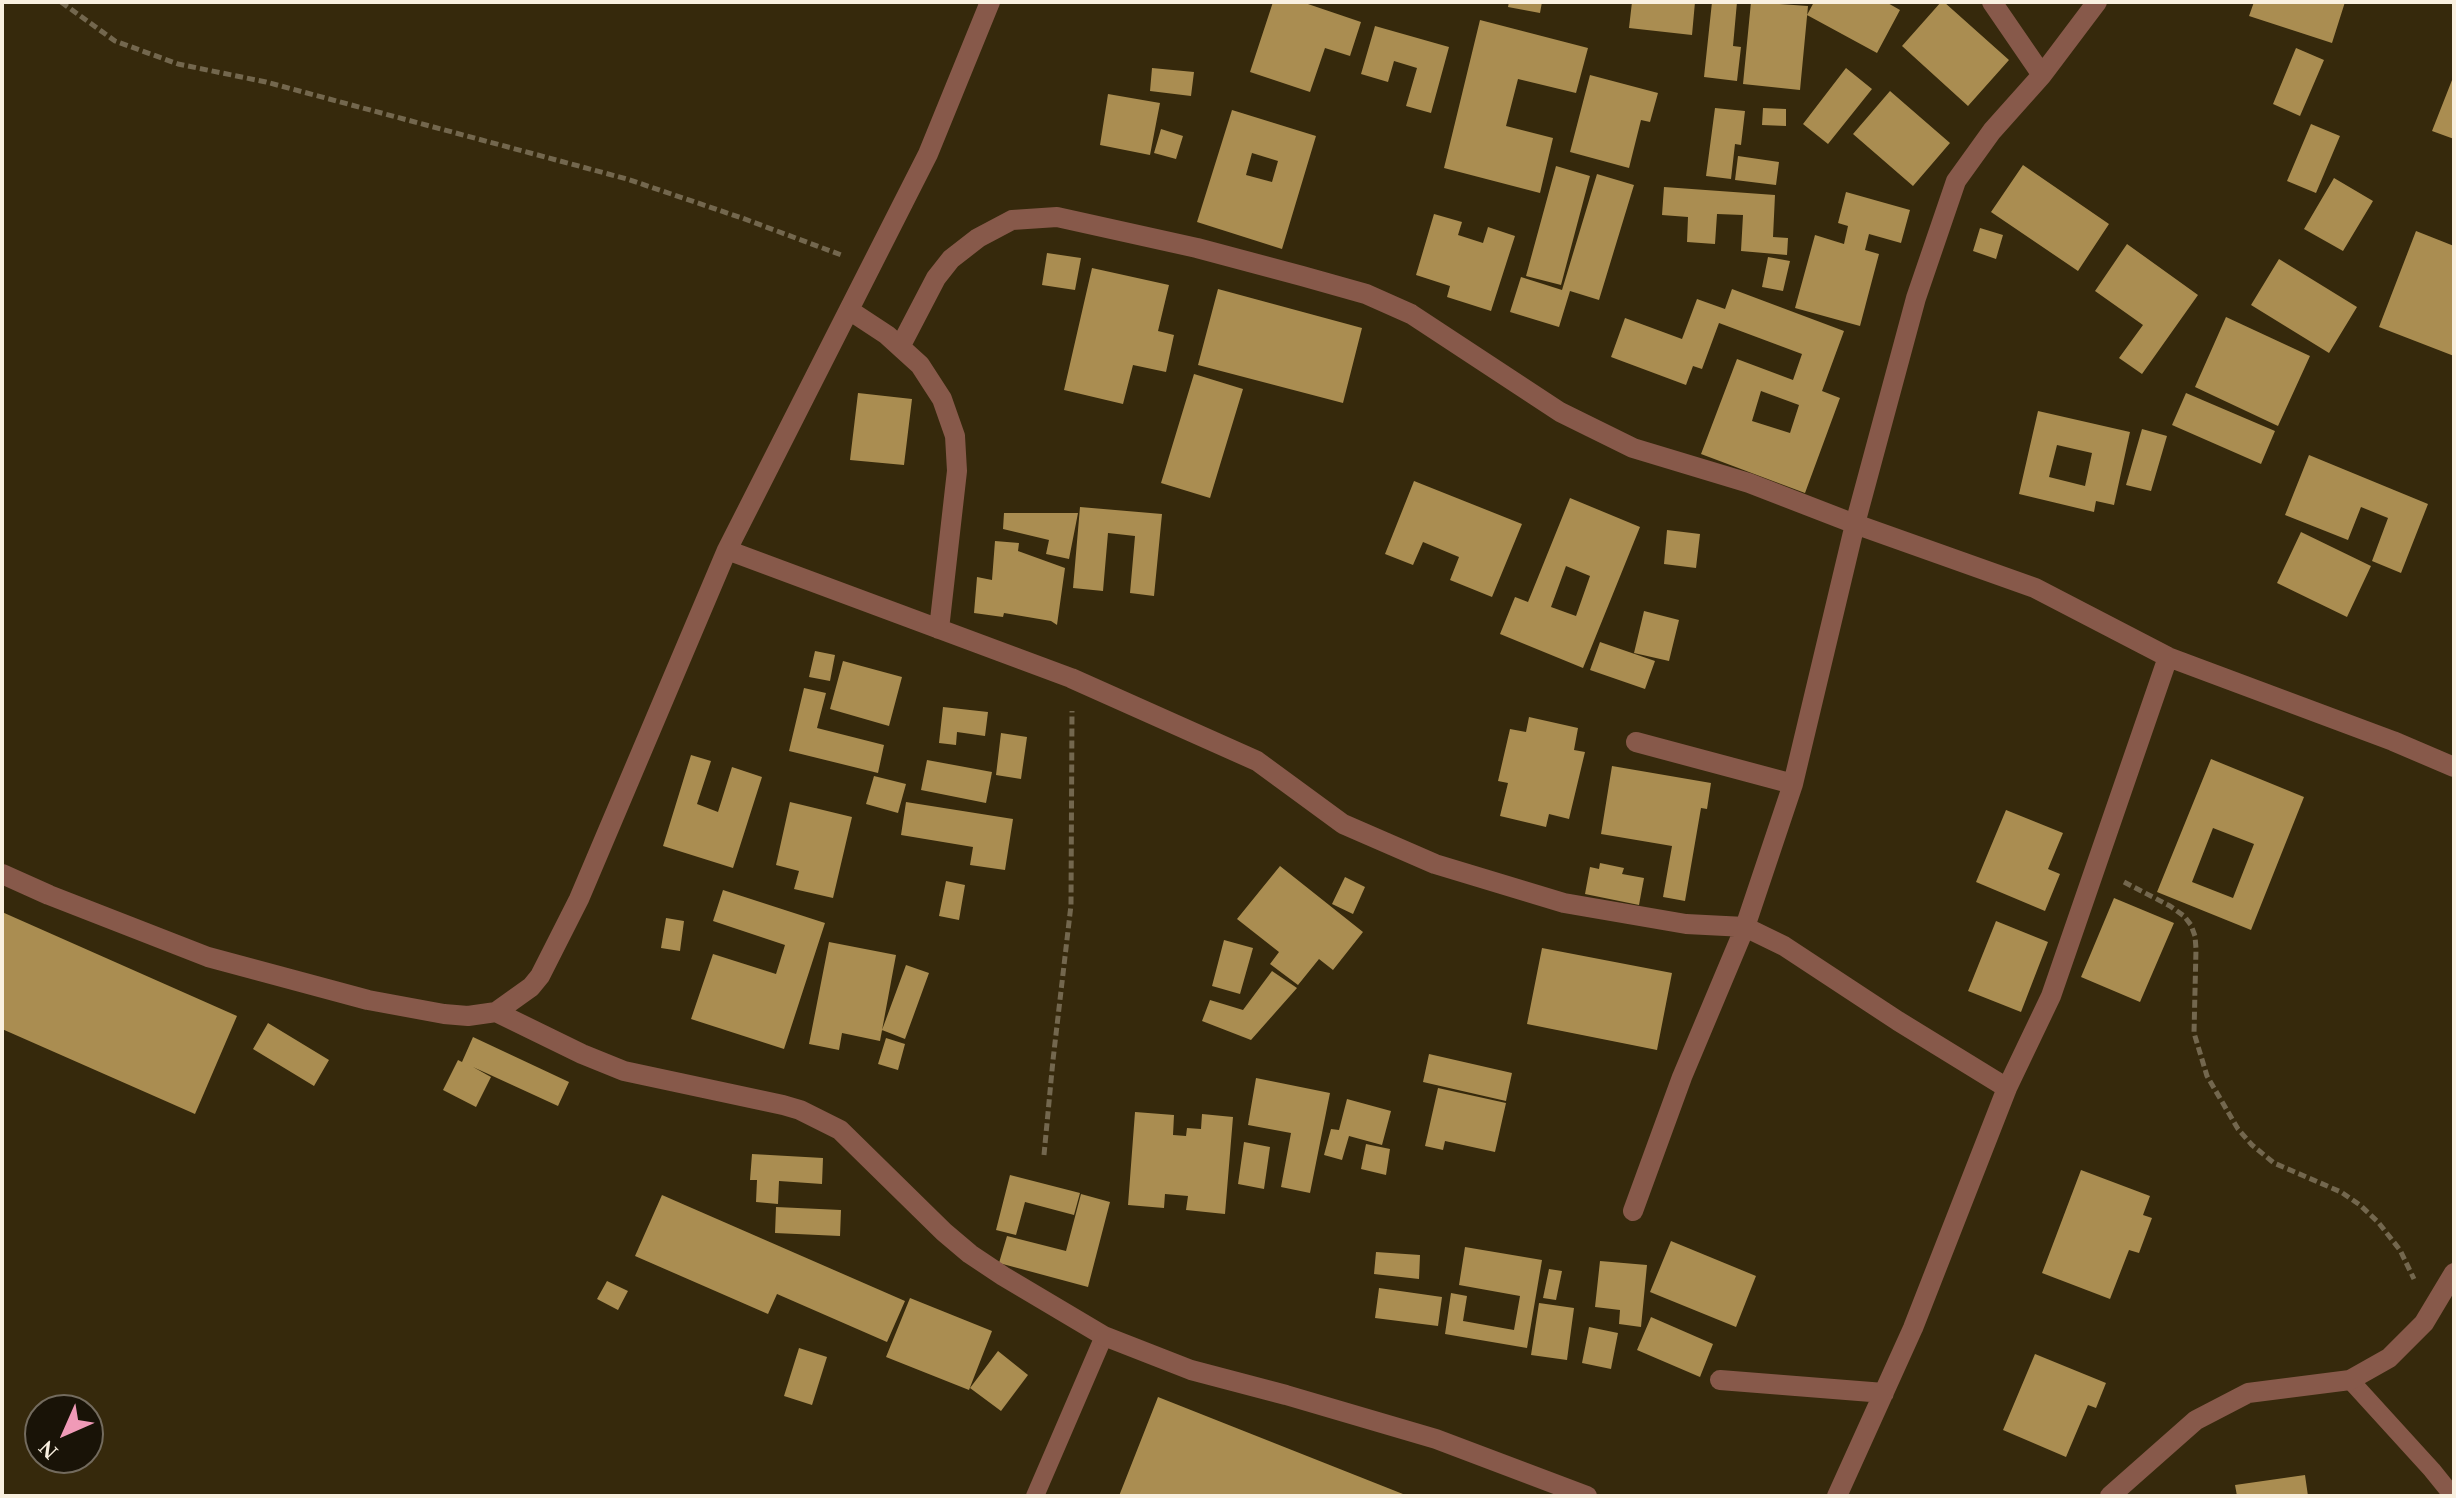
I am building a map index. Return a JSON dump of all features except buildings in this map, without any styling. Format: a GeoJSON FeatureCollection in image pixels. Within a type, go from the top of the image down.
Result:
{"type":"FeatureCollection","features":[{"type":"Feature","properties":{"kind":"street"},"geometry":{"type":"LineString","coordinates":[[2,874],[208,957],[368,1000],[468,1016],[496,1012],[531,987],[540,976],[579,899],[727,550],[928,154],[990,2]]}},
{"type":"Feature","properties":{"kind":"street"},"geometry":{"type":"LineString","coordinates":[[1992,2],[2042,75]]}},
{"type":"Feature","properties":{"kind":"street"},"geometry":{"type":"LineString","coordinates":[[1633,1211],[1682,1077],[1745,927],[1793,784],[1855,524],[1916,298],[1956,181],[1992,131],[2042,75],[2097,2]]}},
{"type":"Feature","properties":{"kind":"street"},"geometry":{"type":"LineString","coordinates":[[900,347],[936,278],[951,259],[978,238],[1012,220],[1057,217],[1197,248],[1366,294],[1411,314],[1586,427],[1633,448],[1749,483],[2035,588],[2168,657],[2454,767]]}},
{"type":"Feature","properties":{"kind":"street"},"geometry":{"type":"LineString","coordinates":[[849,310],[887,335],[920,365],[942,399],[955,436],[957,471],[939,629]]}},
{"type":"Feature","properties":{"kind":"street"},"geometry":{"type":"LineString","coordinates":[[727,550],[1071,678],[1257,761],[1343,824],[1435,864],[1564,903],[1686,924],[1745,927],[1784,946],[2007,1088]]}},
{"type":"Feature","properties":{"kind":"street"},"geometry":{"type":"LineString","coordinates":[[1837,1496],[1913,1328],[2007,1088],[2051,996],[2168,657]]}},
{"type":"Feature","properties":{"kind":"street"},"geometry":{"type":"LineString","coordinates":[[1636,742],[1793,784]]}},
{"type":"Feature","properties":{"kind":"street"},"geometry":{"type":"LineString","coordinates":[[496,1012],[624,1071],[783,1105],[840,1130],[970,1254],[1104,1336],[1191,1370],[1436,1439],[1587,1496]]}},
{"type":"Feature","properties":{"kind":"street"},"geometry":{"type":"LineString","coordinates":[[2110,1496],[2196,1420],[2248,1393],[2350,1380],[2389,1358],[2424,1323],[2454,1273]]}},
{"type":"Feature","properties":{"kind":"street"},"geometry":{"type":"LineString","coordinates":[[1720,1380],[1884,1393]]}},
{"type":"Feature","properties":{"kind":"lane"},"geometry":{"type":"LineString","coordinates":[[1035,1496],[1104,1336]]}},
{"type":"Feature","properties":{"kind":"lane"},"geometry":{"type":"LineString","coordinates":[[2350,1380],[2453,1496]]}},
{"type":"Feature","properties":{"kind":"path"},"geometry":{"type":"LineString","coordinates":[[61,2],[115,41],[178,64],[266,82],[627,179],[871,267]]}},
{"type":"Feature","properties":{"kind":"path"},"geometry":{"type":"LineString","coordinates":[[1044,1155],[1071,905],[1071,678]]}},
{"type":"Feature","properties":{"kind":"path"},"geometry":{"type":"LineString","coordinates":[[2095,867],[2170,906],[2191,925],[2196,949],[2194,1033],[2207,1076],[2238,1129],[2274,1163],[2341,1192],[2378,1222],[2400,1250],[2415,1282],[2424,1323]]}}]}
